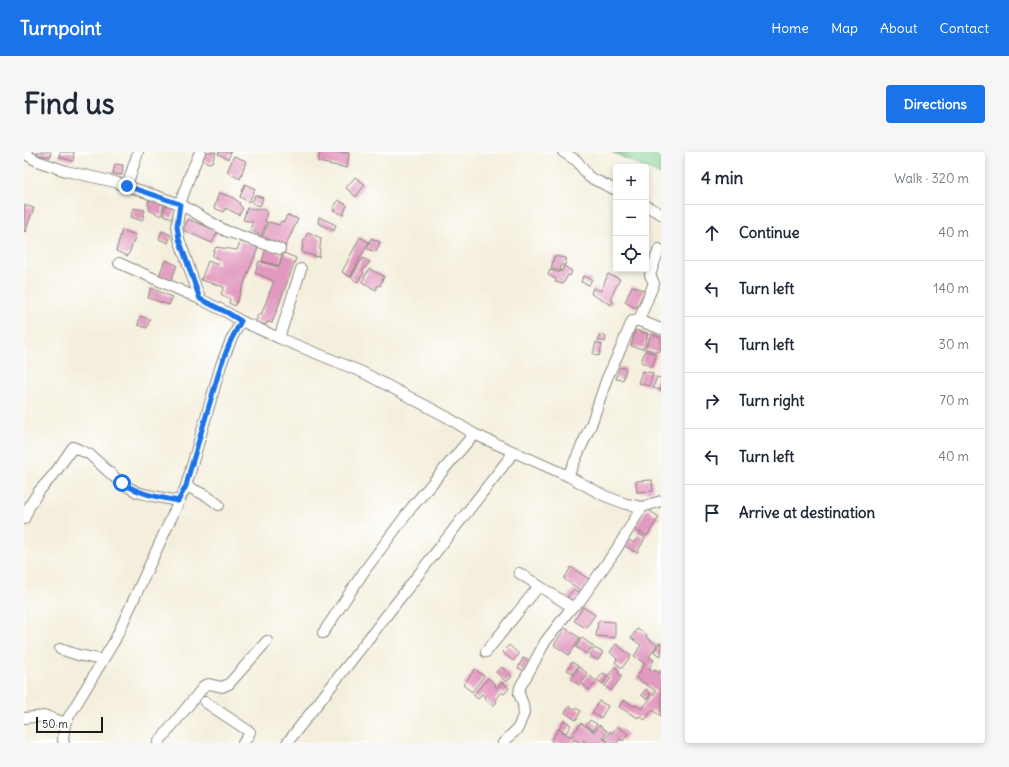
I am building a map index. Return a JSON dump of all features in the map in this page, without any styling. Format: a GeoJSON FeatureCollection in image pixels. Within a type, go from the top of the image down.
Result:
{"type":"FeatureCollection","features":[{"type":"Feature","properties":{"kind":"street"},"geometry":{"type":"LineString","coordinates":[[27,152],[27,155],[37,161],[66,171],[127,186],[180,204],[226,231],[280,249]]}},
{"type":"Feature","properties":{"kind":"street"},"geometry":{"type":"LineString","coordinates":[[127,186],[138,152]]}},
{"type":"Feature","properties":{"kind":"street"},"geometry":{"type":"LineString","coordinates":[[200,152],[180,204],[177,226],[179,239],[200,299]]}},
{"type":"Feature","properties":{"kind":"street"},"geometry":{"type":"LineString","coordinates":[[563,152],[577,161],[589,177],[613,189]]}},
{"type":"Feature","properties":{"kind":"street"},"geometry":{"type":"LineString","coordinates":[[649,208],[661,214]]}},
{"type":"Feature","properties":{"kind":"street"},"geometry":{"type":"LineString","coordinates":[[639,320],[654,283],[650,275],[659,249]]}},
{"type":"Feature","properties":{"kind":"street"},"geometry":{"type":"LineString","coordinates":[[119,263],[200,299],[241,321],[362,372],[447,417],[474,434],[568,476],[605,496],[626,504],[642,507],[661,501]]}},
{"type":"Feature","properties":{"kind":"street"},"geometry":{"type":"LineString","coordinates":[[280,338],[300,269]]}},
{"type":"Feature","properties":{"kind":"street"},"geometry":{"type":"LineString","coordinates":[[568,476],[591,425],[608,378],[632,321],[639,320],[644,324],[661,329]]}},
{"type":"Feature","properties":{"kind":"street"},"geometry":{"type":"LineString","coordinates":[[64,743],[65,723],[115,640],[186,486],[221,365],[231,340],[241,321]]}},
{"type":"Feature","properties":{"kind":"street"},"geometry":{"type":"LineString","coordinates":[[323,634],[365,570],[412,506],[474,434]]}},
{"type":"Feature","properties":{"kind":"street"},"geometry":{"type":"LineString","coordinates":[[24,519],[33,500],[55,473],[73,447],[89,454],[122,483],[137,492],[178,501]]}},
{"type":"Feature","properties":{"kind":"street"},"geometry":{"type":"LineString","coordinates":[[287,743],[514,452]]}},
{"type":"Feature","properties":{"kind":"street"},"geometry":{"type":"LineString","coordinates":[[186,486],[207,496],[219,505]]}},
{"type":"Feature","properties":{"kind":"street"},"geometry":{"type":"LineString","coordinates":[[503,743],[518,728],[524,713],[523,704],[519,694],[520,687],[545,642],[572,607],[580,601],[616,550],[642,507]]}},
{"type":"Feature","properties":{"kind":"street"},"geometry":{"type":"LineString","coordinates":[[519,573],[572,607]]}},
{"type":"Feature","properties":{"kind":"street"},"geometry":{"type":"LineString","coordinates":[[486,652],[538,586]]}},
{"type":"Feature","properties":{"kind":"street"},"geometry":{"type":"LineString","coordinates":[[158,743],[201,688],[209,684],[222,687],[229,684],[267,641]]}},
{"type":"Feature","properties":{"kind":"street"},"geometry":{"type":"LineString","coordinates":[[60,649],[78,655],[103,660]]}},
{"type":"Feature","properties":{"kind":"street"},"geometry":{"type":"LineString","coordinates":[[205,702],[250,732],[248,738],[243,743]]}},
{"type":"Feature","properties":{"kind":"street"},"geometry":{"type":"LineString","coordinates":[[24,718],[46,716],[65,723]]}},
{"type":"Feature","properties":{"kind":"green space"},"geometry":{"type":"Polygon","coordinates":[[[612,152],[661,152],[661,175],[649,169],[649,164],[637,164],[612,152]]]}},
{"type":"Feature","properties":{"kind":"building"},"geometry":{"type":"Polygon","coordinates":[[[37,152],[51,152],[50,157],[37,155],[37,152]]]}},
{"type":"Feature","properties":{"kind":"building"},"geometry":{"type":"Polygon","coordinates":[[[60,152],[74,152],[73,161],[59,157],[60,152]]]}},
{"type":"Feature","properties":{"kind":"building"},"geometry":{"type":"Polygon","coordinates":[[[205,152],[216,152],[212,162],[209,163],[202,160],[205,152]]]}},
{"type":"Feature","properties":{"kind":"building"},"geometry":{"type":"Polygon","coordinates":[[[219,152],[231,152],[228,159],[218,154],[219,152]]]}},
{"type":"Feature","properties":{"kind":"building"},"geometry":{"type":"Polygon","coordinates":[[[320,152],[349,153],[347,168],[318,162],[320,152]]]}},
{"type":"Feature","properties":{"kind":"building"},"geometry":{"type":"Polygon","coordinates":[[[234,156],[246,161],[240,179],[227,172],[234,156]]]}},
{"type":"Feature","properties":{"kind":"building"},"geometry":{"type":"Polygon","coordinates":[[[115,164],[123,165],[122,175],[113,174],[115,164]]]}},
{"type":"Feature","properties":{"kind":"building"},"geometry":{"type":"Polygon","coordinates":[[[355,177],[365,184],[356,197],[346,188],[355,177]]]}},
{"type":"Feature","properties":{"kind":"building"},"geometry":{"type":"Polygon","coordinates":[[[245,184],[255,189],[249,202],[240,197],[245,184]]]}},
{"type":"Feature","properties":{"kind":"building"},"geometry":{"type":"Polygon","coordinates":[[[219,193],[232,197],[240,203],[239,205],[243,208],[239,215],[226,208],[224,212],[214,208],[219,193]]]}},
{"type":"Feature","properties":{"kind":"building"},"geometry":{"type":"Polygon","coordinates":[[[255,195],[263,198],[260,206],[252,203],[255,195]]]}},
{"type":"Feature","properties":{"kind":"building"},"geometry":{"type":"Polygon","coordinates":[[[149,200],[156,201],[164,205],[161,216],[149,210],[149,200]]]}},
{"type":"Feature","properties":{"kind":"building"},"geometry":{"type":"Polygon","coordinates":[[[338,200],[347,205],[343,215],[333,210],[338,200]]]}},
{"type":"Feature","properties":{"kind":"building"},"geometry":{"type":"Polygon","coordinates":[[[24,205],[34,208],[25,232],[24,231],[24,205]]]}},
{"type":"Feature","properties":{"kind":"building"},"geometry":{"type":"Polygon","coordinates":[[[166,205],[175,208],[172,218],[163,215],[166,205]]]}},
{"type":"Feature","properties":{"kind":"building"},"geometry":{"type":"Polygon","coordinates":[[[133,208],[145,210],[142,221],[131,217],[133,208]]]}},
{"type":"Feature","properties":{"kind":"building"},"geometry":{"type":"Polygon","coordinates":[[[247,208],[260,210],[260,208],[267,211],[265,221],[267,222],[261,236],[250,229],[253,222],[243,220],[247,208]]]}},
{"type":"Feature","properties":{"kind":"building"},"geometry":{"type":"Polygon","coordinates":[[[287,215],[298,219],[284,249],[262,238],[269,222],[279,225],[281,221],[284,222],[287,215]]]}},
{"type":"Feature","properties":{"kind":"building"},"geometry":{"type":"Polygon","coordinates":[[[319,217],[336,225],[334,231],[318,223],[319,217]]]}},
{"type":"Feature","properties":{"kind":"building"},"geometry":{"type":"Polygon","coordinates":[[[188,219],[218,231],[212,243],[183,230],[188,219]]]}},
{"type":"Feature","properties":{"kind":"building"},"geometry":{"type":"Polygon","coordinates":[[[122,230],[136,235],[128,256],[116,251],[122,230]]]}},
{"type":"Feature","properties":{"kind":"building"},"geometry":{"type":"Polygon","coordinates":[[[162,231],[171,235],[168,243],[159,239],[162,231]]]}},
{"type":"Feature","properties":{"kind":"building"},"geometry":{"type":"Polygon","coordinates":[[[308,232],[321,238],[319,257],[302,253],[303,243],[308,232]]]}},
{"type":"Feature","properties":{"kind":"building"},"geometry":{"type":"Polygon","coordinates":[[[360,237],[369,242],[350,277],[342,272],[360,237]]]}},
{"type":"Feature","properties":{"kind":"building"},"geometry":{"type":"Polygon","coordinates":[[[371,238],[380,242],[376,252],[367,249],[371,238]]]}},
{"type":"Feature","properties":{"kind":"building"},"geometry":{"type":"Polygon","coordinates":[[[241,241],[258,248],[235,306],[229,303],[230,299],[221,294],[224,287],[201,280],[208,261],[218,265],[219,259],[212,256],[216,247],[237,250],[241,241]]]}},
{"type":"Feature","properties":{"kind":"building"},"geometry":{"type":"Polygon","coordinates":[[[266,248],[282,254],[279,266],[262,261],[266,248]]]}},
{"type":"Feature","properties":{"kind":"building"},"geometry":{"type":"Polygon","coordinates":[[[284,253],[296,258],[272,323],[267,322],[266,325],[256,322],[258,314],[261,315],[274,281],[255,273],[259,261],[279,267],[284,253]]]}},
{"type":"Feature","properties":{"kind":"building"},"geometry":{"type":"Polygon","coordinates":[[[554,256],[566,258],[565,265],[561,265],[560,271],[551,269],[554,256]]]}},
{"type":"Feature","properties":{"kind":"building"},"geometry":{"type":"Polygon","coordinates":[[[363,258],[370,262],[362,271],[364,273],[357,282],[351,277],[363,258]]]}},
{"type":"Feature","properties":{"kind":"building"},"geometry":{"type":"Polygon","coordinates":[[[165,260],[177,265],[171,281],[159,276],[165,260]]]}},
{"type":"Feature","properties":{"kind":"building"},"geometry":{"type":"Polygon","coordinates":[[[564,266],[572,271],[570,276],[568,275],[563,284],[555,282],[556,279],[548,275],[550,270],[559,273],[560,271],[561,272],[564,266]]]}},
{"type":"Feature","properties":{"kind":"building"},"geometry":{"type":"Polygon","coordinates":[[[369,269],[384,276],[380,286],[378,285],[376,290],[362,282],[369,269]]]}},
{"type":"Feature","properties":{"kind":"building"},"geometry":{"type":"Polygon","coordinates":[[[608,274],[620,279],[610,299],[613,301],[611,305],[591,294],[593,288],[601,291],[608,274]]]}},
{"type":"Feature","properties":{"kind":"building"},"geometry":{"type":"Polygon","coordinates":[[[583,276],[592,279],[589,285],[581,282],[583,276]]]}},
{"type":"Feature","properties":{"kind":"building"},"geometry":{"type":"Polygon","coordinates":[[[632,286],[645,291],[636,308],[625,302],[632,286]]]}},
{"type":"Feature","properties":{"kind":"building"},"geometry":{"type":"Polygon","coordinates":[[[151,288],[172,297],[169,305],[148,298],[151,288]]]}},
{"type":"Feature","properties":{"kind":"building"},"geometry":{"type":"Polygon","coordinates":[[[140,316],[150,319],[147,328],[138,325],[140,316]]]}},
{"type":"Feature","properties":{"kind":"building"},"geometry":{"type":"Polygon","coordinates":[[[635,330],[648,334],[643,349],[631,346],[635,330]]]}},
{"type":"Feature","properties":{"kind":"building"},"geometry":{"type":"Polygon","coordinates":[[[600,334],[606,337],[605,342],[598,340],[600,334]]]}},
{"type":"Feature","properties":{"kind":"building"},"geometry":{"type":"Polygon","coordinates":[[[651,334],[661,337],[661,348],[659,352],[645,349],[651,334]]]}},
{"type":"Feature","properties":{"kind":"building"},"geometry":{"type":"Polygon","coordinates":[[[596,342],[602,344],[599,356],[593,354],[596,342]]]}},
{"type":"Feature","properties":{"kind":"building"},"geometry":{"type":"Polygon","coordinates":[[[645,351],[657,354],[652,367],[641,362],[645,351]]]}},
{"type":"Feature","properties":{"kind":"building"},"geometry":{"type":"Polygon","coordinates":[[[620,367],[626,368],[623,380],[616,379],[620,367]]]}},
{"type":"Feature","properties":{"kind":"building"},"geometry":{"type":"Polygon","coordinates":[[[642,371],[653,373],[649,386],[638,383],[642,371]]]}},
{"type":"Feature","properties":{"kind":"building"},"geometry":{"type":"Polygon","coordinates":[[[657,377],[661,378],[661,390],[653,388],[657,377]]]}},
{"type":"Feature","properties":{"kind":"building"},"geometry":{"type":"Polygon","coordinates":[[[652,480],[653,491],[637,492],[636,481],[652,480]]]}},
{"type":"Feature","properties":{"kind":"building"},"geometry":{"type":"Polygon","coordinates":[[[647,509],[659,517],[647,536],[634,529],[647,509]]]}},
{"type":"Feature","properties":{"kind":"building"},"geometry":{"type":"Polygon","coordinates":[[[639,534],[645,538],[637,553],[622,544],[626,538],[634,543],[639,534]]]}},
{"type":"Feature","properties":{"kind":"building"},"geometry":{"type":"Polygon","coordinates":[[[571,567],[590,580],[582,591],[564,579],[571,567]]]}},
{"type":"Feature","properties":{"kind":"building"},"geometry":{"type":"Polygon","coordinates":[[[574,589],[581,594],[574,602],[567,597],[574,589]]]}},
{"type":"Feature","properties":{"kind":"building"},"geometry":{"type":"Polygon","coordinates":[[[583,607],[595,615],[586,628],[574,621],[583,607]]]}},
{"type":"Feature","properties":{"kind":"building"},"geometry":{"type":"Polygon","coordinates":[[[598,621],[615,622],[615,638],[596,636],[598,621]]]}},
{"type":"Feature","properties":{"kind":"building"},"geometry":{"type":"Polygon","coordinates":[[[565,628],[580,638],[569,655],[554,645],[565,628]]]}},
{"type":"Feature","properties":{"kind":"building"},"geometry":{"type":"Polygon","coordinates":[[[637,629],[647,635],[646,637],[657,645],[649,657],[654,660],[649,668],[654,672],[655,670],[659,673],[661,670],[661,716],[652,710],[645,720],[639,716],[638,718],[619,707],[623,700],[642,709],[656,691],[636,678],[645,664],[634,656],[641,645],[631,638],[637,629]]]}},
{"type":"Feature","properties":{"kind":"building"},"geometry":{"type":"Polygon","coordinates":[[[582,638],[593,646],[587,654],[576,647],[582,638]]]}},
{"type":"Feature","properties":{"kind":"building"},"geometry":{"type":"Polygon","coordinates":[[[659,643],[661,644],[661,656],[654,652],[659,643]]]}},
{"type":"Feature","properties":{"kind":"building"},"geometry":{"type":"Polygon","coordinates":[[[616,644],[631,656],[622,668],[615,662],[617,659],[610,652],[616,644]]]}},
{"type":"Feature","properties":{"kind":"building"},"geometry":{"type":"Polygon","coordinates":[[[509,645],[519,654],[513,661],[502,652],[509,645]]]}},
{"type":"Feature","properties":{"kind":"building"},"geometry":{"type":"Polygon","coordinates":[[[594,648],[603,652],[598,660],[590,656],[594,648]]]}},
{"type":"Feature","properties":{"kind":"building"},"geometry":{"type":"Polygon","coordinates":[[[523,658],[529,661],[524,671],[518,668],[523,658]]]}},
{"type":"Feature","properties":{"kind":"building"},"geometry":{"type":"Polygon","coordinates":[[[572,662],[578,666],[573,673],[567,670],[572,662]]]}},
{"type":"Feature","properties":{"kind":"building"},"geometry":{"type":"Polygon","coordinates":[[[502,667],[512,677],[506,682],[496,672],[502,667]]]}},
{"type":"Feature","properties":{"kind":"building"},"geometry":{"type":"Polygon","coordinates":[[[579,667],[587,673],[579,685],[571,679],[579,667]]]}},
{"type":"Feature","properties":{"kind":"building"},"geometry":{"type":"Polygon","coordinates":[[[615,667],[620,671],[618,673],[622,676],[611,691],[605,686],[611,678],[608,676],[615,667]]]}},
{"type":"Feature","properties":{"kind":"building"},"geometry":{"type":"Polygon","coordinates":[[[475,669],[484,676],[472,692],[463,685],[475,669]]]}},
{"type":"Feature","properties":{"kind":"building"},"geometry":{"type":"Polygon","coordinates":[[[603,673],[608,676],[603,684],[597,680],[603,673]]]}},
{"type":"Feature","properties":{"kind":"building"},"geometry":{"type":"Polygon","coordinates":[[[589,675],[597,682],[589,690],[581,683],[589,675]]]}},
{"type":"Feature","properties":{"kind":"building"},"geometry":{"type":"Polygon","coordinates":[[[488,678],[496,685],[495,686],[497,688],[502,682],[509,688],[504,694],[501,692],[495,700],[497,702],[493,706],[484,698],[485,697],[482,694],[478,699],[473,695],[488,678]]]}},
{"type":"Feature","properties":{"kind":"building"},"geometry":{"type":"Polygon","coordinates":[[[646,689],[651,694],[647,699],[641,695],[646,689]]]}},
{"type":"Feature","properties":{"kind":"building"},"geometry":{"type":"Polygon","coordinates":[[[599,701],[608,706],[601,718],[592,713],[599,701]]]}},
{"type":"Feature","properties":{"kind":"building"},"geometry":{"type":"Polygon","coordinates":[[[569,706],[581,711],[576,720],[565,713],[569,706]]]}},
{"type":"Feature","properties":{"kind":"building"},"geometry":{"type":"Polygon","coordinates":[[[564,720],[571,725],[566,733],[559,729],[564,720]]]}},
{"type":"Feature","properties":{"kind":"building"},"geometry":{"type":"Polygon","coordinates":[[[590,720],[597,724],[593,730],[586,725],[590,720]]]}},
{"type":"Feature","properties":{"kind":"building"},"geometry":{"type":"Polygon","coordinates":[[[581,723],[594,732],[599,725],[607,731],[603,738],[609,743],[587,743],[583,740],[581,743],[574,739],[572,743],[554,743],[551,741],[558,729],[571,737],[581,723]]]}},
{"type":"Feature","properties":{"kind":"building"},"geometry":{"type":"Polygon","coordinates":[[[617,726],[628,734],[623,741],[620,739],[617,743],[609,743],[605,739],[610,731],[612,733],[617,726]]]}},
{"type":"Feature","properties":{"kind":"route"},"geometry":{"type":"LineString","coordinates":[[122,483],[137,492],[178,501],[186,486],[210,408],[221,365],[231,340],[241,321],[210,303],[200,299],[179,239],[177,226],[180,204],[127,186]]}}]}
